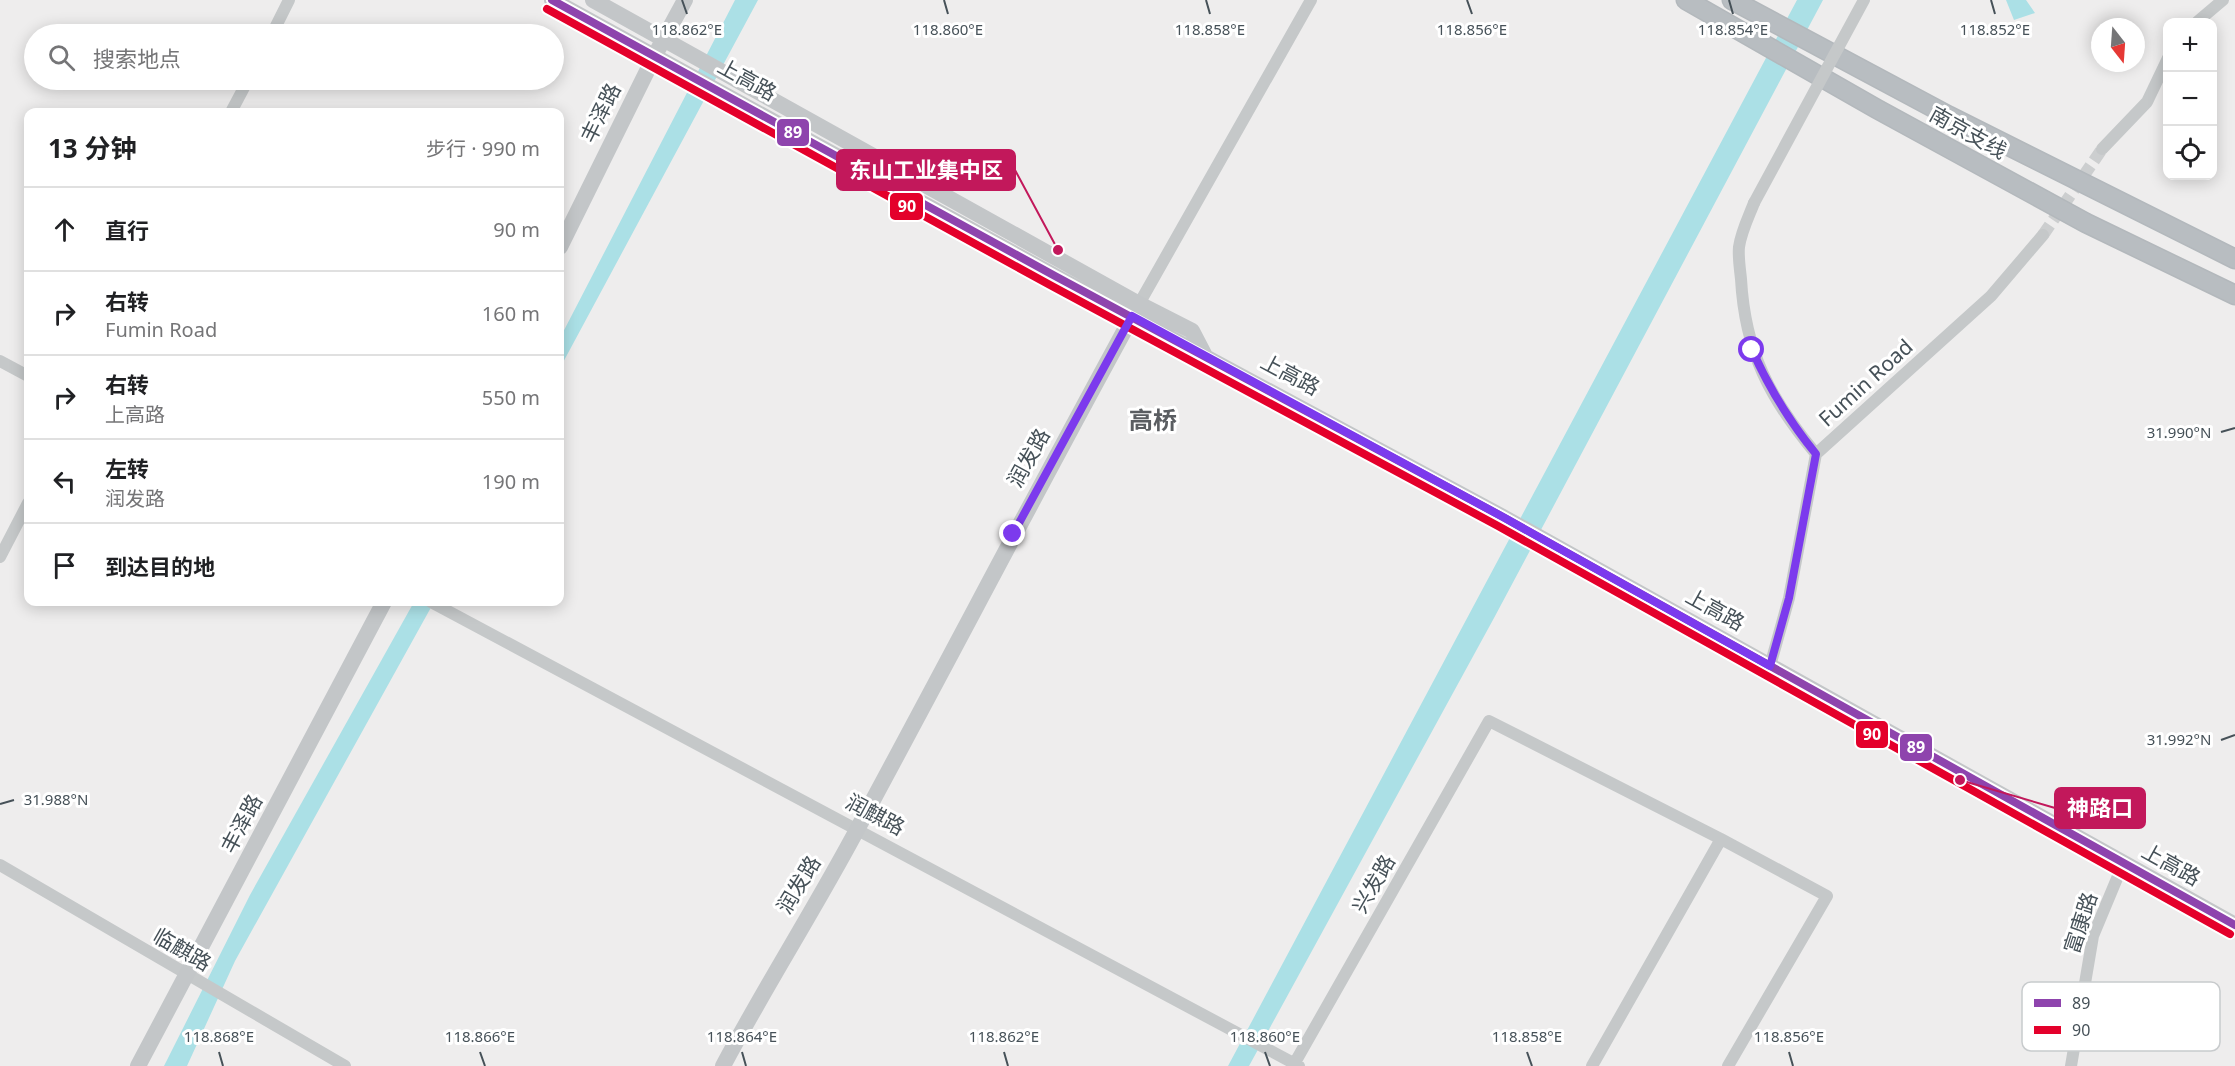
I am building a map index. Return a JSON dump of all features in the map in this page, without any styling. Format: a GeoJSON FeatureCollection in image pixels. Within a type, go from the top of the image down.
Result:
{"type":"FeatureCollection","features":[{"type":"Feature","properties":{"kind":"highway","name":"南京支线"},"geometry":{"type":"LineString","coordinates":[[1686,0],[1877,109],[2086,223],[2235,295]]}},
{"type":"Feature","properties":{"kind":"highway","name":"南京支线"},"geometry":{"type":"LineString","coordinates":[[1732,0],[1949,116],[2235,259]]}},
{"type":"Feature","properties":{"kind":"main road","name":"上高路"},"geometry":{"type":"LineString","coordinates":[[552,0],[1136,310],[1192,331],[1204,354],[1503,517],[2235,925]]}},
{"type":"Feature","properties":{"kind":"main road","name":"上高路"},"geometry":{"type":"LineString","coordinates":[[592,0],[664,38],[1136,310]]}},
{"type":"Feature","properties":{"kind":"main road","name":"丰泽路"},"geometry":{"type":"LineString","coordinates":[[564,240],[655,55],[685,0]]}},
{"type":"Feature","properties":{"kind":"main road","name":"润发路"},"geometry":{"type":"LineString","coordinates":[[723,1066],[771,977],[858,828],[1013,534],[1136,310]]}},
{"type":"Feature","properties":{"kind":"main road","name":"丰泽路"},"geometry":{"type":"LineString","coordinates":[[138,1066],[382,606]]}},
{"type":"Feature","properties":{"kind":"street"},"geometry":{"type":"LineString","coordinates":[[277,24],[289,0]]}},
{"type":"Feature","properties":{"kind":"street","name":"润发路"},"geometry":{"type":"LineString","coordinates":[[1136,310],[1311,0]]}},
{"type":"Feature","properties":{"kind":"street"},"geometry":{"type":"LineString","coordinates":[[1816,454],[1791,425],[1767,384],[1752,350],[1742,295],[1739,246],[1754,203],[1864,0]]}},
{"type":"Feature","properties":{"kind":"street"},"geometry":{"type":"LineString","coordinates":[[2202,18],[2223,0]]}},
{"type":"Feature","properties":{"kind":"street"},"geometry":{"type":"LineString","coordinates":[[2103,149],[2147,102],[2163,68]]}},
{"type":"Feature","properties":{"kind":"street"},"geometry":{"type":"LineString","coordinates":[[233,108],[243,90]]}},
{"type":"Feature","properties":{"kind":"street","name":"Fumin Road"},"geometry":{"type":"LineString","coordinates":[[1770,666],[1789,598],[1816,454],[1991,296],[2043,235]]}},
{"type":"Feature","properties":{"kind":"street"},"geometry":{"type":"LineString","coordinates":[[0,361],[24,374]]}},
{"type":"Feature","properties":{"kind":"street"},"geometry":{"type":"LineString","coordinates":[[0,557],[24,511]]}},
{"type":"Feature","properties":{"kind":"street","name":"润麒路"},"geometry":{"type":"LineString","coordinates":[[439,606],[858,828],[1295,1065]]}},
{"type":"Feature","properties":{"kind":"street","name":"兴发路"},"geometry":{"type":"LineString","coordinates":[[1295,1065],[1489,722],[1721,839]]}},
{"type":"Feature","properties":{"kind":"street"},"geometry":{"type":"LineString","coordinates":[[1592,1066],[1721,839],[1827,897],[1728,1066]]}},
{"type":"Feature","properties":{"kind":"street","name":"临麒路"},"geometry":{"type":"LineString","coordinates":[[0,864],[187,976],[345,1066]]}},
{"type":"Feature","properties":{"kind":"street","name":"富康路"},"geometry":{"type":"LineString","coordinates":[[2085,982],[2093,936],[2123,864]]}},
{"type":"Feature","properties":{"kind":"street","name":"富康路"},"geometry":{"type":"LineString","coordinates":[[2071,1066],[2074,1051]]}},
{"type":"Feature","properties":{"kind":"water"},"geometry":{"type":"Polygon","coordinates":[[[735,0],[758,0],[564,361],[564,330],[735,0]]]}},
{"type":"Feature","properties":{"kind":"water"},"geometry":{"type":"Polygon","coordinates":[[[1797,0],[1823,0],[1494,618],[1249,1066],[1228,1066],[1797,0]]]}},
{"type":"Feature","properties":{"kind":"water"},"geometry":{"type":"Polygon","coordinates":[[[2006,0],[2026,0],[2035,13],[2014,20],[2006,0]]]}},
{"type":"Feature","properties":{"kind":"water"},"geometry":{"type":"Polygon","coordinates":[[[412,606],[432,606],[235,961],[187,1066],[164,1066],[250,895],[412,606]]]}},
{"type":"Feature","properties":{"kind":"tunnel"},"geometry":{"type":"LineString","coordinates":[[2043,235],[2102,149]]}},
{"type":"Feature","properties":{"kind":"transit line","name":"89"},"geometry":{"type":"LineString","coordinates":[[552,0],[1055,276],[1503,517],[2235,925]]}},
{"type":"Feature","properties":{"kind":"transit line","name":"90"},"geometry":{"type":"LineString","coordinates":[[547,9],[1050,285],[1498,526],[2230,934]]}},
{"type":"Feature","properties":{"kind":"place","name":"东山工业集中区"},"geometry":{"type":"Point","coordinates":[1058,250]}},
{"type":"Feature","properties":{"kind":"place","name":"神路口"},"geometry":{"type":"Point","coordinates":[1960,780]}},
{"type":"Feature","properties":{"kind":"district","name":"高桥"},"geometry":{"type":"Point","coordinates":[1153,421]}},
{"type":"Feature","properties":{"kind":"route"},"geometry":{"type":"LineString","coordinates":[[1013,534],[1132,316],[1503,517],[1770,666],[1789,598],[1816,454],[1791,425],[1767,384],[1752,350]]}}]}
